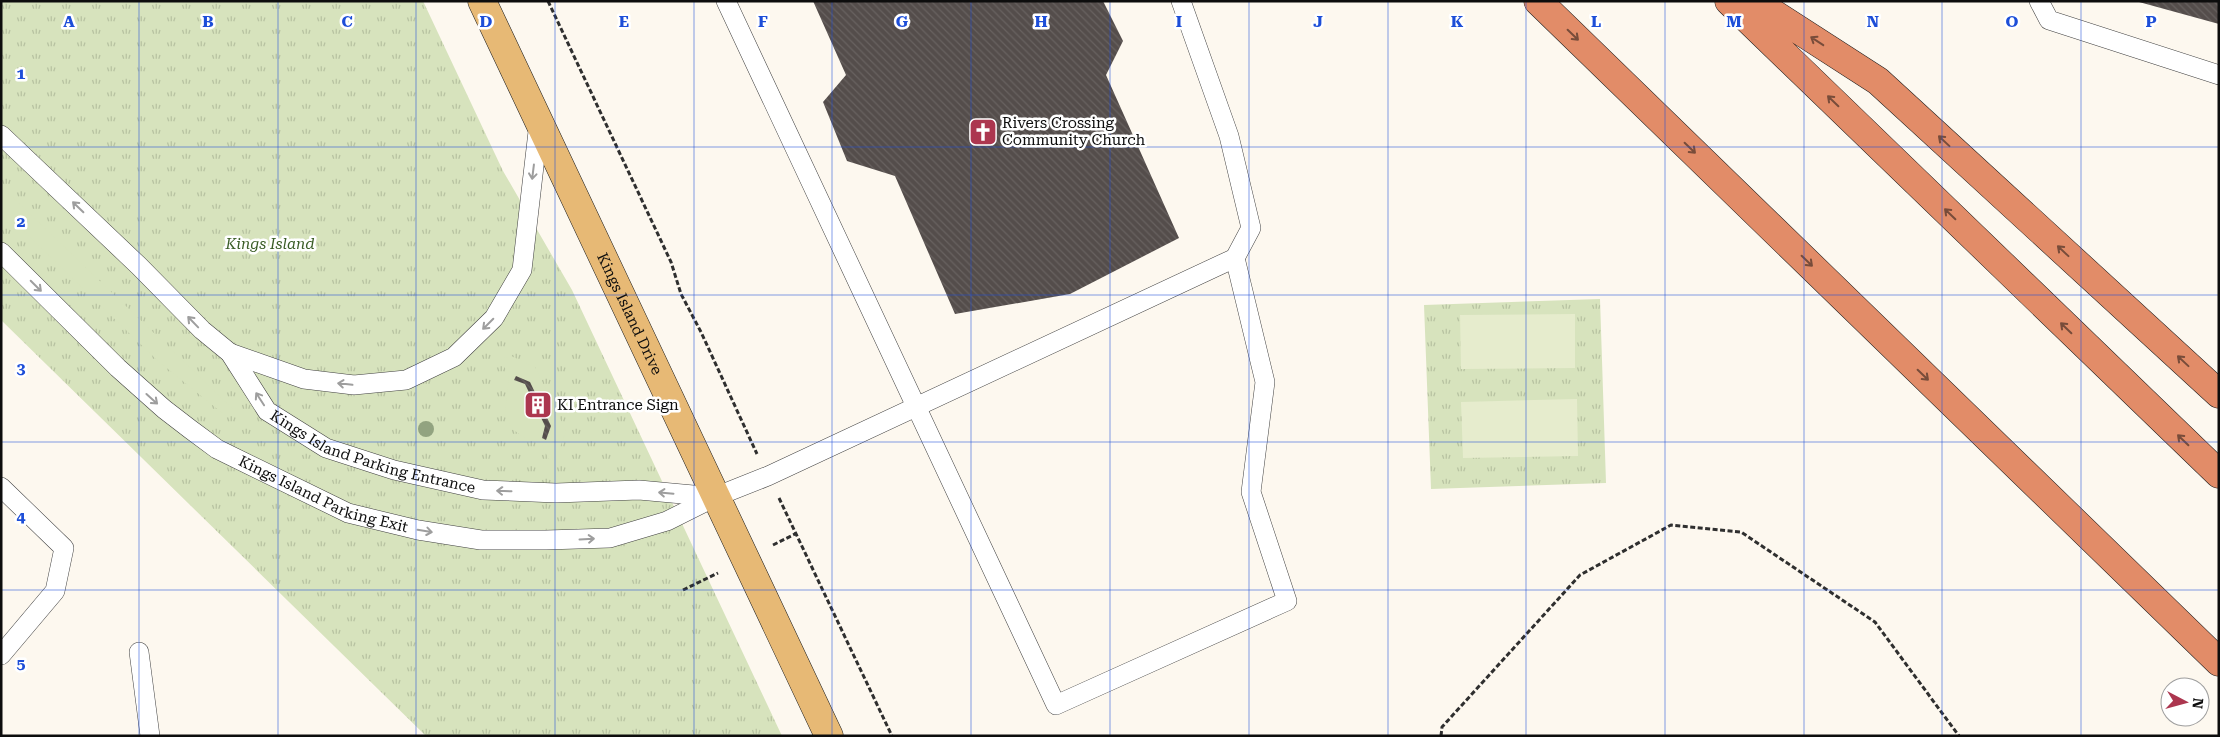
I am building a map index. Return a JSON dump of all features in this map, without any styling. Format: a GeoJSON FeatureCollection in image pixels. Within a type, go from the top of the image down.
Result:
{"type":"FeatureCollection","features":[{"type":"Feature","properties":{"kind":"highway"},"geometry":{"type":"LineString","coordinates":[[1538,1],[2219,662]]}},
{"type":"Feature","properties":{"kind":"highway"},"geometry":{"type":"LineString","coordinates":[[1729,1],[2219,474]]}},
{"type":"Feature","properties":{"kind":"highway"},"geometry":{"type":"LineString","coordinates":[[1754,1],[1878,80],[2219,394]]}},
{"type":"Feature","properties":{"kind":"main road","name":"Kings Island Drive"},"geometry":{"type":"LineString","coordinates":[[482,1],[829,736]]}},
{"type":"Feature","properties":{"kind":"lane"},"geometry":{"type":"LineString","coordinates":[[726,1],[915,408],[1056,705],[1287,601],[1251,492],[1265,382],[1235,258],[1251,228],[1230,136],[1181,1]]}},
{"type":"Feature","properties":{"kind":"lane"},"geometry":{"type":"LineString","coordinates":[[2039,1],[2049,20],[2219,75]]}},
{"type":"Feature","properties":{"kind":"lane"},"geometry":{"type":"LineString","coordinates":[[230,353],[304,379],[354,385],[406,380],[454,357],[494,318],[522,270],[539,124]]}},
{"type":"Feature","properties":{"kind":"lane","name":"Kings Island Parking Entrance"},"geometry":{"type":"LineString","coordinates":[[1,134],[139,266],[202,330],[230,353],[267,410],[326,448],[394,470],[483,490],[556,493],[639,490],[715,497]]}},
{"type":"Feature","properties":{"kind":"lane","name":"Kings Island Parking Exit"},"geometry":{"type":"LineString","coordinates":[[1,252],[118,368],[164,409],[216,449],[348,513],[418,530],[481,540],[610,538],[667,521],[715,497],[768,476],[915,408],[1235,258]]}},
{"type":"Feature","properties":{"kind":"lane"},"geometry":{"type":"LineString","coordinates":[[1,488],[64,548],[54,590],[1,655]]}},
{"type":"Feature","properties":{"kind":"lane"},"geometry":{"type":"LineString","coordinates":[[139,652],[150,736]]}},
{"type":"Feature","properties":{"kind":"path"},"geometry":{"type":"LineString","coordinates":[[548,1],[671,262],[681,294],[702,332],[743,426]]}},
{"type":"Feature","properties":{"kind":"path"},"geometry":{"type":"LineString","coordinates":[[1441,736],[1442,727],[1580,575],[1671,525],[1741,532],[1875,622],[1959,736]]}},
{"type":"Feature","properties":{"kind":"path"},"geometry":{"type":"LineString","coordinates":[[797,533],[892,736]]}},
{"type":"Feature","properties":{"kind":"green space","name":"Kings Island"},"geometry":{"type":"Polygon","coordinates":[[[1,1],[423,1],[503,171],[572,290],[782,736],[426,736],[1,320],[1,1]]]}},
{"type":"Feature","properties":{"kind":"green space"},"geometry":{"type":"Polygon","coordinates":[[[1,186],[233,409],[226,416],[158,361],[1,209],[1,186]]]}},
{"type":"Feature","properties":{"kind":"green space"},"geometry":{"type":"Polygon","coordinates":[[[1600,299],[1606,483],[1431,489],[1424,305],[1600,299]]]}},
{"type":"Feature","properties":{"kind":"green space"},"geometry":{"type":"Polygon","coordinates":[[[1575,314],[1575,368],[1461,369],[1460,315],[1575,314]]]}},
{"type":"Feature","properties":{"kind":"green space"},"geometry":{"type":"Polygon","coordinates":[[[511,356],[535,367],[566,431],[557,456],[549,460],[541,443],[526,439],[511,428],[505,413],[509,377],[501,359],[511,356]]]}},
{"type":"Feature","properties":{"kind":"green space"},"geometry":{"type":"Polygon","coordinates":[[[1577,399],[1578,456],[1463,458],[1461,402],[1577,399]]]}},
{"type":"Feature","properties":{"kind":"building","name":"Rivers Crossing Community Church"},"geometry":{"type":"Polygon","coordinates":[[[813,1],[1103,1],[1123,41],[1106,75],[1179,238],[1070,294],[955,314],[895,176],[847,161],[823,102],[846,75],[813,1]]]}},
{"type":"Feature","properties":{"kind":"building"},"geometry":{"type":"Polygon","coordinates":[[[2219,1],[2219,24],[2139,2],[2219,1]]]}},
{"type":"Feature","properties":{"kind":"building","name":"KI Entrance Sign"},"geometry":{"type":"Polygon","coordinates":[[[516,376],[530,382],[551,426],[546,440],[542,438],[545,426],[525,384],[514,380],[516,376]]]}},
{"type":"Feature","properties":{"kind":"place","name":"Rivers Crossing Community Church"},"geometry":{"type":"Point","coordinates":[983,132]}},
{"type":"Feature","properties":{"kind":"place","name":"KI Entrance Sign"},"geometry":{"type":"Point","coordinates":[538,405]}}]}
